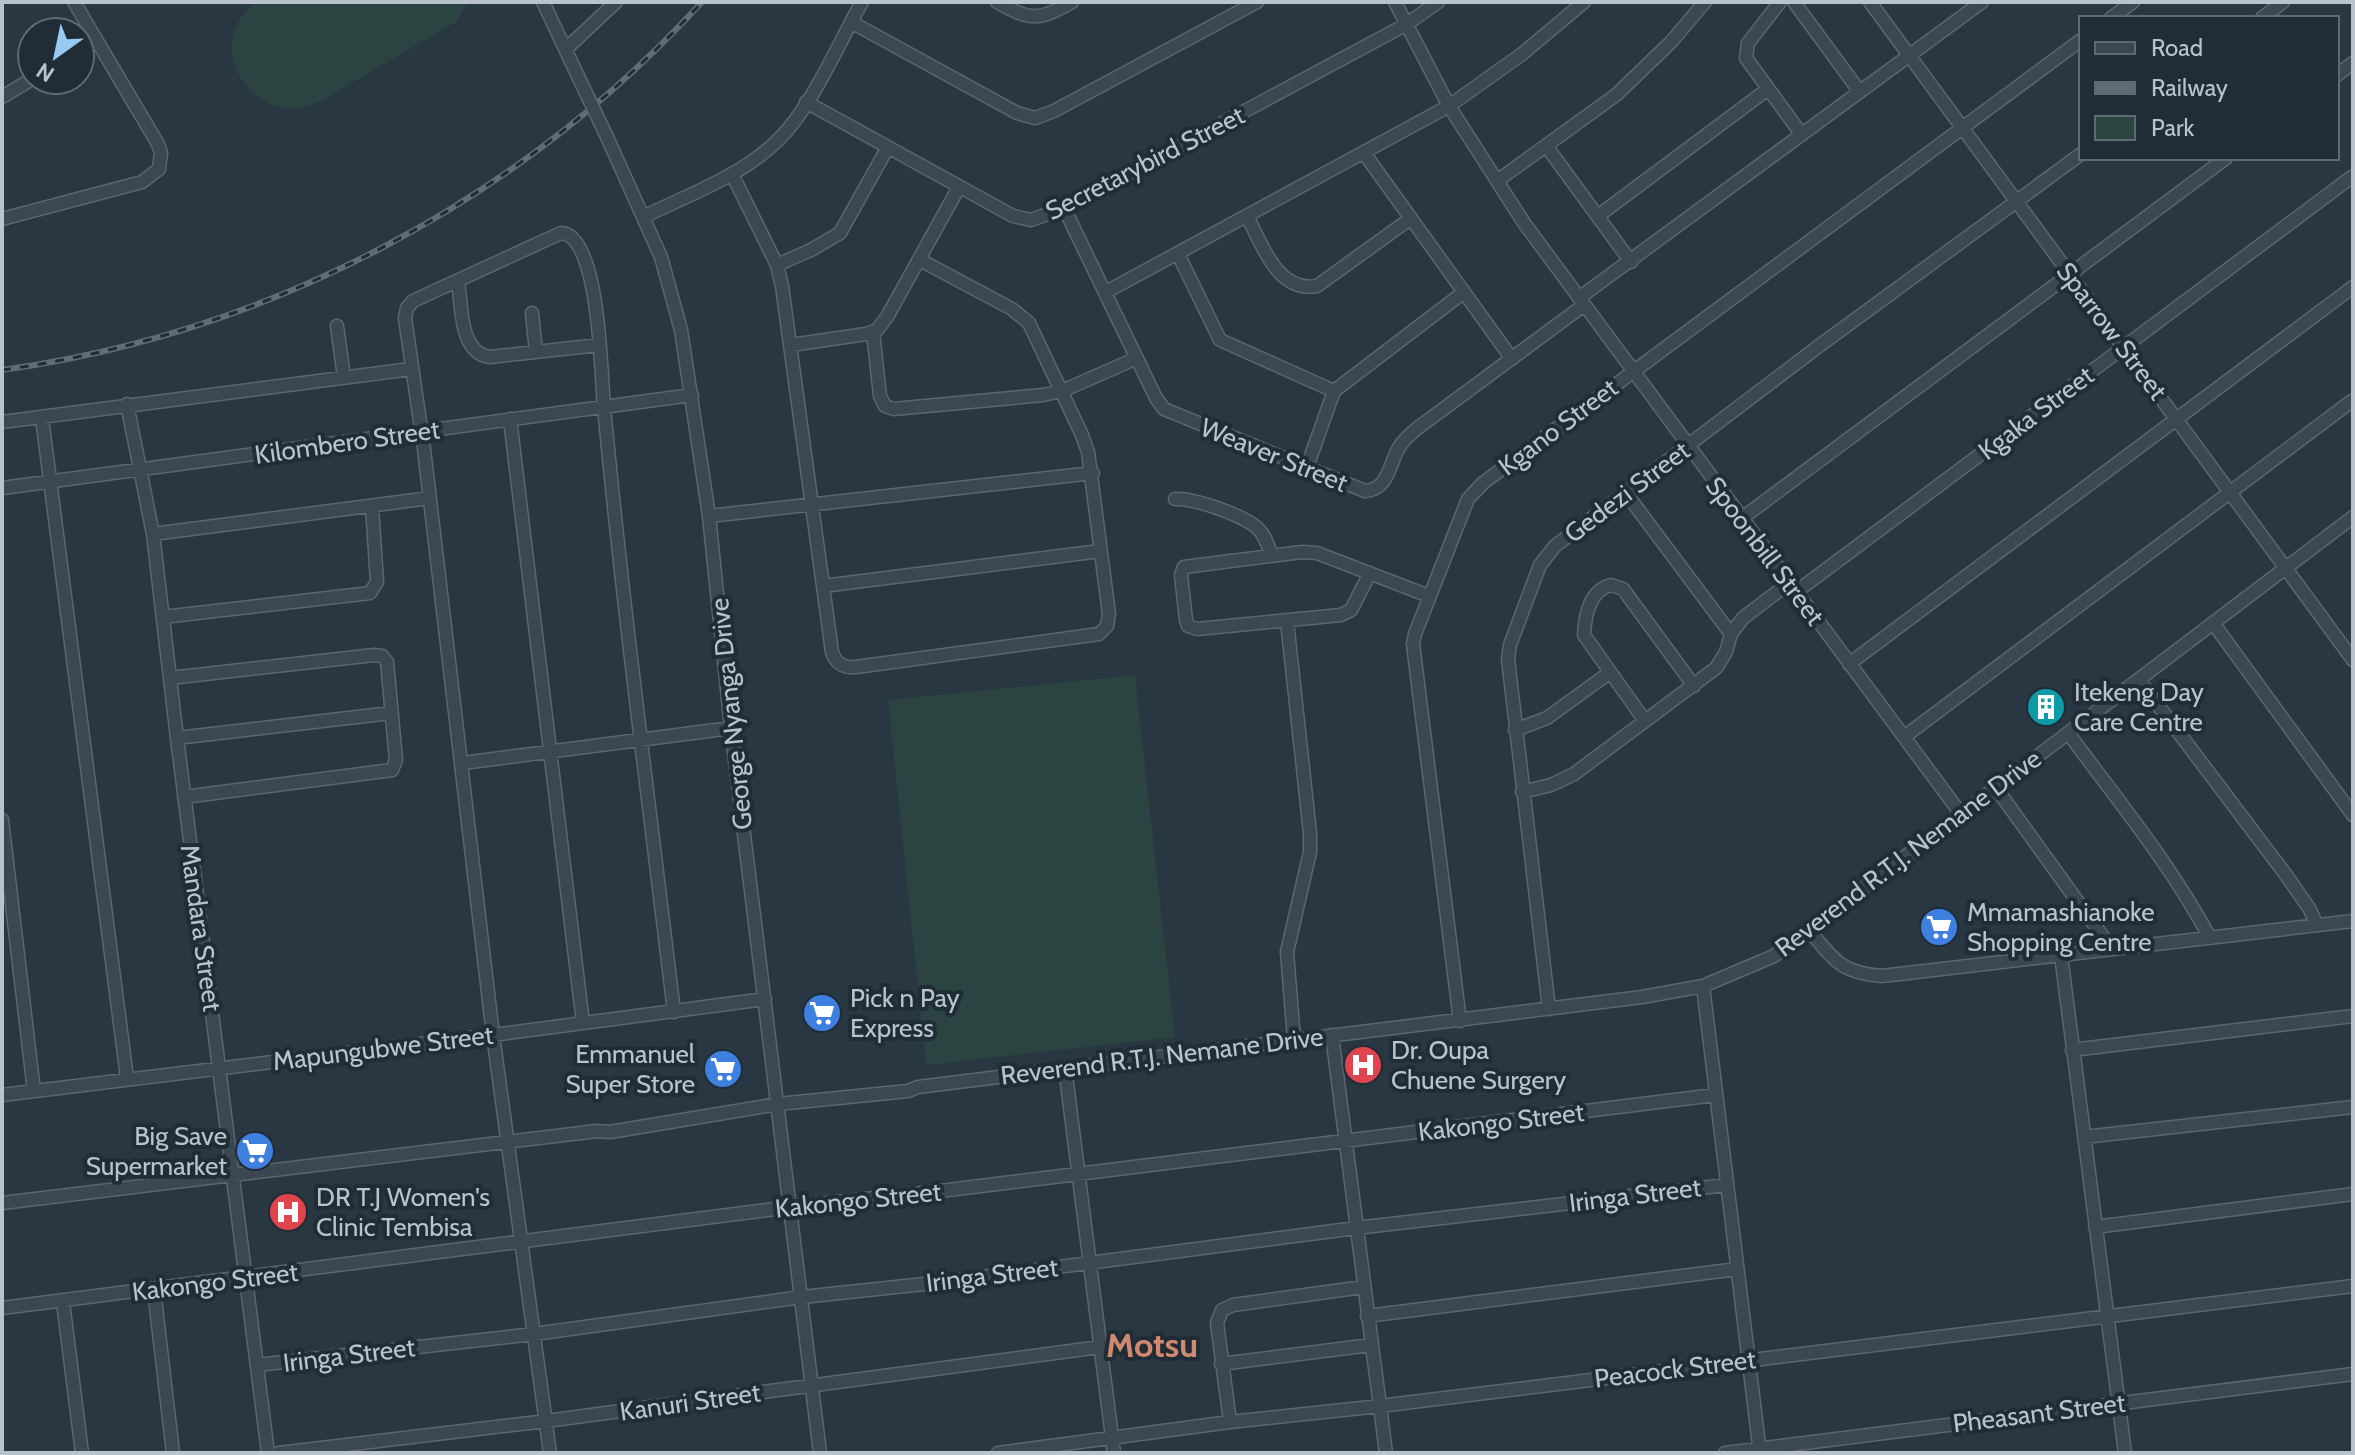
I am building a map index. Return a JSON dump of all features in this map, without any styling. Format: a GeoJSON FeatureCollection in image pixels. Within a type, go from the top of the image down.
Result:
{"type":"FeatureCollection","features":[{"type":"Feature","properties":{"kind":"street"},"geometry":{"type":"LineString","coordinates":[[2,219],[142,182],[159,169],[161,153],[158,144],[74,2]]}},
{"type":"Feature","properties":{"kind":"street","name":"George Nyanga Drive"},"geometry":{"type":"LineString","coordinates":[[543,2],[643,217],[674,298],[709,516],[731,728],[820,1453]]}},
{"type":"Feature","properties":{"kind":"street"},"geometry":{"type":"LineString","coordinates":[[566,49],[616,2]]}},
{"type":"Feature","properties":{"kind":"street"},"geometry":{"type":"LineString","coordinates":[[643,217],[732,174],[778,141],[806,102],[862,2]]}},
{"type":"Feature","properties":{"kind":"street"},"geometry":{"type":"LineString","coordinates":[[997,2],[1019,14],[1036,18],[1072,2]]}},
{"type":"Feature","properties":{"kind":"street"},"geometry":{"type":"LineString","coordinates":[[851,22],[1017,113],[1035,118],[1054,111],[1257,2]]}},
{"type":"Feature","properties":{"kind":"street","name":"Spoonbill Street"},"geometry":{"type":"LineString","coordinates":[[1395,2],[1449,106],[1497,181],[1687,446],[1961,814]]}},
{"type":"Feature","properties":{"kind":"street","name":"Secretarybird Street"},"geometry":{"type":"LineString","coordinates":[[806,102],[1022,219],[1043,218],[1407,24],[1438,2]]}},
{"type":"Feature","properties":{"kind":"street"},"geometry":{"type":"LineString","coordinates":[[1106,292],[1449,106],[1532,46],[1584,2]]}},
{"type":"Feature","properties":{"kind":"street"},"geometry":{"type":"LineString","coordinates":[[1497,181],[1587,118],[1638,76],[1705,2]]}},
{"type":"Feature","properties":{"kind":"street"},"geometry":{"type":"LineString","coordinates":[[1780,2],[1748,43],[1746,58],[1802,135]]}},
{"type":"Feature","properties":{"kind":"street"},"geometry":{"type":"LineString","coordinates":[[1794,2],[1860,92]]}},
{"type":"Feature","properties":{"kind":"street","name":"Sparrow Street"},"geometry":{"type":"LineString","coordinates":[[1870,2],[2353,660]]}},
{"type":"Feature","properties":{"kind":"street","name":"Weaver Street"},"geometry":{"type":"LineString","coordinates":[[1064,208],[1164,409],[1359,490],[1372,491],[1384,481],[1407,437],[1512,359],[1631,262],[1982,2]]}},
{"type":"Feature","properties":{"kind":"street"},"geometry":{"type":"LineString","coordinates":[[2114,16],[2133,2]]}},
{"type":"Feature","properties":{"kind":"street"},"geometry":{"type":"LineString","coordinates":[[2265,16],[2283,2]]}},
{"type":"Feature","properties":{"kind":"street","name":"Kgano Street"},"geometry":{"type":"LineString","coordinates":[[1460,1021],[1414,657],[1415,634],[1473,492],[2079,41]]}},
{"type":"Feature","properties":{"kind":"street"},"geometry":{"type":"LineString","coordinates":[[1598,216],[1768,89]]}},
{"type":"Feature","properties":{"kind":"street"},"geometry":{"type":"LineString","coordinates":[[777,265],[840,233],[888,147]]}},
{"type":"Feature","properties":{"kind":"street"},"geometry":{"type":"LineString","coordinates":[[1547,147],[1631,262]]}},
{"type":"Feature","properties":{"kind":"street"},"geometry":{"type":"LineString","coordinates":[[1364,153],[1512,359]]}},
{"type":"Feature","properties":{"kind":"street","name":"Gedezi Street"},"geometry":{"type":"LineString","coordinates":[[1549,1009],[1508,652],[1540,565],[1555,546],[1625,492],[2079,156]]}},
{"type":"Feature","properties":{"kind":"street"},"geometry":{"type":"LineString","coordinates":[[1741,519],[2223,160]]}},
{"type":"Feature","properties":{"kind":"street"},"geometry":{"type":"LineString","coordinates":[[732,174],[777,265],[834,657],[842,666],[856,667],[1099,634],[1107,626],[1109,614],[1093,473],[1082,435],[1062,391],[1024,318],[920,260]]}},
{"type":"Feature","properties":{"kind":"street","name":"Kgaka Street"},"geometry":{"type":"LineString","coordinates":[[1522,792],[1551,785],[1574,774],[1694,686],[1721,661],[1731,634],[1743,618],[1792,587],[2124,347],[2353,176]]}},
{"type":"Feature","properties":{"kind":"street"},"geometry":{"type":"LineString","coordinates":[[791,345],[873,332],[887,317],[959,187]]}},
{"type":"Feature","properties":{"kind":"street"},"geometry":{"type":"LineString","coordinates":[[1247,216],[1285,280],[1308,288],[1317,286],[1410,219]]}},
{"type":"Feature","properties":{"kind":"street"},"geometry":{"type":"LineString","coordinates":[[550,1453],[493,1035],[463,763],[405,323],[407,308],[416,299],[553,235],[569,233],[578,244],[590,275],[674,1012]]}},
{"type":"Feature","properties":{"kind":"street"},"geometry":{"type":"LineString","coordinates":[[1178,254],[1220,340],[1334,391]]}},
{"type":"Feature","properties":{"kind":"street"},"geometry":{"type":"LineString","coordinates":[[458,281],[468,340],[474,351],[490,357],[599,345]]}},
{"type":"Feature","properties":{"kind":"street"},"geometry":{"type":"LineString","coordinates":[[1849,664],[2353,287]]}},
{"type":"Feature","properties":{"kind":"street"},"geometry":{"type":"LineString","coordinates":[[1307,467],[1334,391],[1464,292]]}},
{"type":"Feature","properties":{"kind":"street"},"geometry":{"type":"LineString","coordinates":[[532,313],[536,352]]}},
{"type":"Feature","properties":{"kind":"street"},"geometry":{"type":"LineString","coordinates":[[337,326],[344,377]]}},
{"type":"Feature","properties":{"kind":"street"},"geometry":{"type":"LineString","coordinates":[[873,332],[880,396],[889,408],[1026,398],[1062,391],[1137,358]]}},
{"type":"Feature","properties":{"kind":"street"},"geometry":{"type":"LineString","coordinates":[[2,422],[411,369]]}},
{"type":"Feature","properties":{"kind":"street","name":"Kilombero Street"},"geometry":{"type":"LineString","coordinates":[[2,488],[692,395]]}},
{"type":"Feature","properties":{"kind":"street"},"geometry":{"type":"LineString","coordinates":[[1904,737],[2353,400]]}},
{"type":"Feature","properties":{"kind":"street","name":"Mandara Street"},"geometry":{"type":"LineString","coordinates":[[127,404],[153,534],[268,1453]]}},
{"type":"Feature","properties":{"kind":"street"},"geometry":{"type":"LineString","coordinates":[[42,418],[127,1078]]}},
{"type":"Feature","properties":{"kind":"street"},"geometry":{"type":"LineString","coordinates":[[510,419],[583,1023]]}},
{"type":"Feature","properties":{"kind":"street"},"geometry":{"type":"LineString","coordinates":[[709,516],[1093,473]]}},
{"type":"Feature","properties":{"kind":"street"},"geometry":{"type":"LineString","coordinates":[[1625,492],[1731,634]]}},
{"type":"Feature","properties":{"kind":"street"},"geometry":{"type":"LineString","coordinates":[[153,534],[430,498]]}},
{"type":"Feature","properties":{"kind":"street"},"geometry":{"type":"LineString","coordinates":[[1175,499],[1196,501],[1255,525],[1264,535],[1272,556]]}},
{"type":"Feature","properties":{"kind":"street"},"geometry":{"type":"LineString","coordinates":[[163,617],[370,593],[377,582],[372,506]]}},
{"type":"Feature","properties":{"kind":"street","name":"Reverend R.T.J. Nemane Drive"},"geometry":{"type":"LineString","coordinates":[[2,1203],[597,1131],[610,1132],[778,1101],[908,1091],[918,1087],[1065,1068],[1642,997],[1703,986],[1774,956],[2353,517]]}},
{"type":"Feature","properties":{"kind":"street"},"geometry":{"type":"LineString","coordinates":[[823,586],[1100,551]]}},
{"type":"Feature","properties":{"kind":"street"},"geometry":{"type":"LineString","coordinates":[[1370,573],[1355,605],[1347,613],[1197,629],[1188,626],[1186,620],[1181,575],[1184,567],[1272,556],[1317,553],[1370,573],[1429,596]]}},
{"type":"Feature","properties":{"kind":"street"},"geometry":{"type":"LineString","coordinates":[[1645,721],[1584,635],[1591,600],[1599,589],[1619,586],[1629,596],[1694,686]]}},
{"type":"Feature","properties":{"kind":"street"},"geometry":{"type":"LineString","coordinates":[[1287,621],[1310,833],[1310,852],[1287,952],[1294,1039]]}},
{"type":"Feature","properties":{"kind":"street"},"geometry":{"type":"LineString","coordinates":[[2213,623],[2353,815]]}},
{"type":"Feature","properties":{"kind":"street"},"geometry":{"type":"LineString","coordinates":[[170,678],[379,655],[387,662],[396,762],[390,771],[184,797]]}},
{"type":"Feature","properties":{"kind":"street"},"geometry":{"type":"LineString","coordinates":[[1515,730],[1547,718],[1609,673]]}},
{"type":"Feature","properties":{"kind":"street"},"geometry":{"type":"LineString","coordinates":[[2139,680],[2286,875],[2317,925]]}},
{"type":"Feature","properties":{"kind":"street"},"geometry":{"type":"LineString","coordinates":[[177,738],[391,713]]}},
{"type":"Feature","properties":{"kind":"street"},"geometry":{"type":"LineString","coordinates":[[463,763],[731,728]]}},
{"type":"Feature","properties":{"kind":"street"},"geometry":{"type":"LineString","coordinates":[[2068,733],[2195,910],[2210,938]]}},
{"type":"Feature","properties":{"kind":"street"},"geometry":{"type":"LineString","coordinates":[[1996,788],[2111,948]]}},
{"type":"Feature","properties":{"kind":"street"},"geometry":{"type":"LineString","coordinates":[[2,820],[34,1091]]}},
{"type":"Feature","properties":{"kind":"street"},"geometry":{"type":"LineString","coordinates":[[1809,930],[1840,965],[1860,974],[1882,976],[2353,921]]}},
{"type":"Feature","properties":{"kind":"street"},"geometry":{"type":"LineString","coordinates":[[2061,955],[2125,1453]]}},
{"type":"Feature","properties":{"kind":"street"},"geometry":{"type":"LineString","coordinates":[[1703,986],[1759,1451]]}},
{"type":"Feature","properties":{"kind":"street","name":"Mapungubwe Street"},"geometry":{"type":"LineString","coordinates":[[2,1095],[765,999]]}},
{"type":"Feature","properties":{"kind":"street"},"geometry":{"type":"LineString","coordinates":[[2072,1050],[2353,1016]]}},
{"type":"Feature","properties":{"kind":"street"},"geometry":{"type":"LineString","coordinates":[[1332,1035],[1386,1453]]}},
{"type":"Feature","properties":{"kind":"street"},"geometry":{"type":"LineString","coordinates":[[1065,1068],[1114,1453]]}},
{"type":"Feature","properties":{"kind":"street","name":"Kakongo Street"},"geometry":{"type":"LineString","coordinates":[[2,1308],[790,1207],[1715,1095]]}},
{"type":"Feature","properties":{"kind":"street"},"geometry":{"type":"LineString","coordinates":[[2084,1137],[2353,1107]]}},
{"type":"Feature","properties":{"kind":"street","name":"Iringa Street"},"geometry":{"type":"LineString","coordinates":[[257,1365],[534,1334],[802,1297],[1726,1185]]}},
{"type":"Feature","properties":{"kind":"street"},"geometry":{"type":"LineString","coordinates":[[2095,1227],[2353,1194]]}},
{"type":"Feature","properties":{"kind":"street"},"geometry":{"type":"LineString","coordinates":[[1367,1316],[1737,1269]]}},
{"type":"Feature","properties":{"kind":"street","name":"Peacock Street"},"geometry":{"type":"LineString","coordinates":[[998,1453],[2353,1286]]}},
{"type":"Feature","properties":{"kind":"street"},"geometry":{"type":"LineString","coordinates":[[1230,1422],[1217,1323],[1222,1310],[1363,1287]]}},
{"type":"Feature","properties":{"kind":"street"},"geometry":{"type":"LineString","coordinates":[[154,1290],[173,1453]]}},
{"type":"Feature","properties":{"kind":"street"},"geometry":{"type":"LineString","coordinates":[[63,1302],[82,1453]]}},
{"type":"Feature","properties":{"kind":"street"},"geometry":{"type":"LineString","coordinates":[[1221,1364],[1371,1345]]}},
{"type":"Feature","properties":{"kind":"street","name":"Kanuri Street"},"geometry":{"type":"LineString","coordinates":[[279,1453],[546,1421],[1100,1347]]}},
{"type":"Feature","properties":{"kind":"street","name":"Pheasant Street"},"geometry":{"type":"LineString","coordinates":[[1725,1453],[2353,1374]]}},
{"type":"Feature","properties":{"kind":"green space"},"geometry":{"type":"Polygon","coordinates":[[[255,2],[468,2],[456,22],[322,100],[287,109],[258,97],[243,81],[234,62],[232,44],[235,29],[255,2]]]}},
{"type":"Feature","properties":{"kind":"green space"},"geometry":{"type":"Polygon","coordinates":[[[1135,675],[1175,1037],[926,1065],[888,700],[1135,675]]]}},
{"type":"Feature","properties":{"kind":"railway"},"geometry":{"type":"LineString","coordinates":[[2,370],[101,352],[198,325],[293,290],[384,247],[471,196],[553,138],[631,73],[702,2]]}},
{"type":"Feature","properties":{"kind":"place","name":"Itekeng Day Care Centre"},"geometry":{"type":"Point","coordinates":[2046,707]}},
{"type":"Feature","properties":{"kind":"place","name":"Mmamashianoke Shopping Centre"},"geometry":{"type":"Point","coordinates":[1939,927]}},
{"type":"Feature","properties":{"kind":"place","name":"Pick n Pay Express"},"geometry":{"type":"Point","coordinates":[822,1013]}},
{"type":"Feature","properties":{"kind":"place","name":"Dr. Oupa Chuene Surgery"},"geometry":{"type":"Point","coordinates":[1363,1065]}},
{"type":"Feature","properties":{"kind":"place","name":"Emmanuel Super Store"},"geometry":{"type":"Point","coordinates":[723,1069]}},
{"type":"Feature","properties":{"kind":"place","name":"Big Save Supermarket"},"geometry":{"type":"Point","coordinates":[255,1151]}},
{"type":"Feature","properties":{"kind":"place","name":"DR T.J Women's Clinic Tembisa"},"geometry":{"type":"Point","coordinates":[288,1212]}},
{"type":"Feature","properties":{"kind":"district","name":"Motsu"},"geometry":{"type":"Point","coordinates":[1152,1345]}}]}
